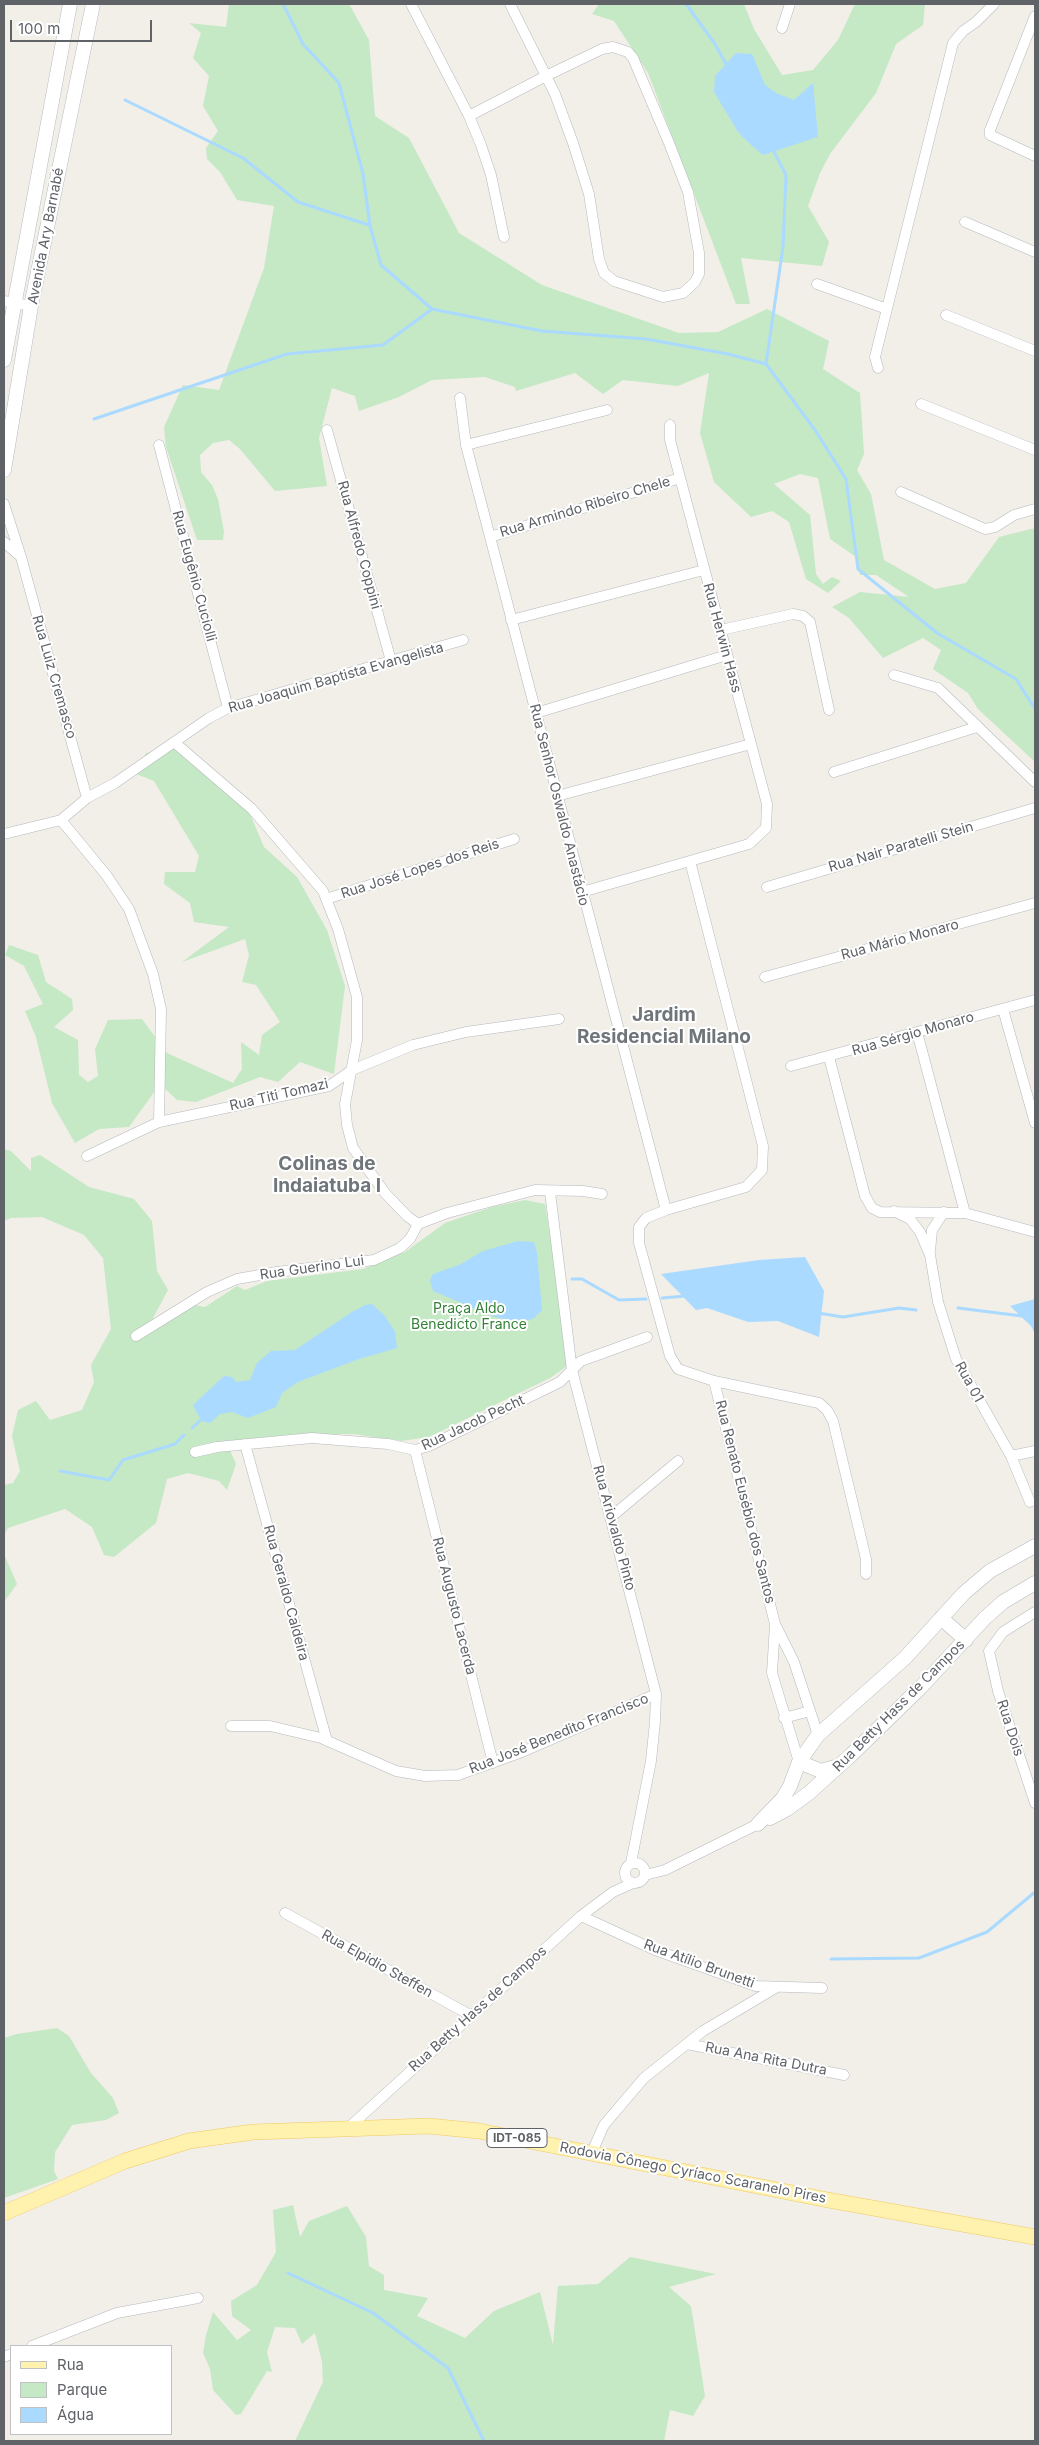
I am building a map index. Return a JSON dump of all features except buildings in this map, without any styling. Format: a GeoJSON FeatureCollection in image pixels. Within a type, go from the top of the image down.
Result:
{"type":"FeatureCollection","features":[{"type":"Feature","properties":{"kind":"main road","name":"Rodovia Cônego Cyríaco Scaranelo Pires"},"geometry":{"type":"LineString","coordinates":[[4,2213],[124,2161],[189,2141],[253,2132],[454,2127],[592,2152],[828,2200],[1033,2235]]}},
{"type":"Feature","properties":{"kind":"street","name":"Avenida Ary Barnabé"},"geometry":{"type":"LineString","coordinates":[[4,360],[9,303],[70,4]]}},
{"type":"Feature","properties":{"kind":"street","name":"Avenida Ary Barnabé"},"geometry":{"type":"LineString","coordinates":[[4,470],[31,306],[93,4]]}},
{"type":"Feature","properties":{"kind":"street"},"geometry":{"type":"LineString","coordinates":[[411,4],[469,116],[491,175],[504,237]]}},
{"type":"Feature","properties":{"kind":"street"},"geometry":{"type":"LineString","coordinates":[[469,116],[546,76],[602,49],[622,49],[633,58],[685,184],[700,253],[699,274],[695,282],[683,293],[663,297],[614,281],[604,273],[599,259],[589,194],[565,118],[546,76],[510,4]]}},
{"type":"Feature","properties":{"kind":"street"},"geometry":{"type":"LineString","coordinates":[[782,28],[790,4]]}},
{"type":"Feature","properties":{"kind":"street"},"geometry":{"type":"LineString","coordinates":[[878,368],[875,357],[953,43],[962,32],[976,22],[994,4]]}},
{"type":"Feature","properties":{"kind":"street"},"geometry":{"type":"LineString","coordinates":[[1035,16],[990,130],[990,135],[1035,156]]}},
{"type":"Feature","properties":{"kind":"street"},"geometry":{"type":"LineString","coordinates":[[965,222],[1035,252]]}},
{"type":"Feature","properties":{"kind":"street"},"geometry":{"type":"LineString","coordinates":[[817,284],[887,309]]}},
{"type":"Feature","properties":{"kind":"street"},"geometry":{"type":"LineString","coordinates":[[9,303],[31,306]]}},
{"type":"Feature","properties":{"kind":"street"},"geometry":{"type":"LineString","coordinates":[[946,315],[1035,352]]}},
{"type":"Feature","properties":{"kind":"street","name":"Rua Senhor Oswaldo Anastácio"},"geometry":{"type":"LineString","coordinates":[[460,398],[466,445],[666,1210]]}},
{"type":"Feature","properties":{"kind":"street"},"geometry":{"type":"LineString","coordinates":[[921,404],[1035,450]]}},
{"type":"Feature","properties":{"kind":"street"},"geometry":{"type":"LineString","coordinates":[[466,445],[607,410]]}},
{"type":"Feature","properties":{"kind":"street","name":"Rua Herwin Hass"},"geometry":{"type":"LineString","coordinates":[[670,425],[670,440],[767,804],[766,828],[749,844],[690,861]]}},
{"type":"Feature","properties":{"kind":"street","name":"Rua Alfredo Coppini"},"geometry":{"type":"LineString","coordinates":[[328,430],[391,660]]}},
{"type":"Feature","properties":{"kind":"street","name":"Rua Eugênio Cuciolli"},"geometry":{"type":"LineString","coordinates":[[159,445],[228,708]]}},
{"type":"Feature","properties":{"kind":"street","name":"Rua Armindo Ribeiro Chele"},"geometry":{"type":"LineString","coordinates":[[490,536],[680,478]]}},
{"type":"Feature","properties":{"kind":"street"},"geometry":{"type":"LineString","coordinates":[[901,492],[985,529],[995,527],[1014,515],[1035,508]]}},
{"type":"Feature","properties":{"kind":"street","name":"Rua Luiz Cremasco"},"geometry":{"type":"LineString","coordinates":[[4,504],[21,556],[87,798]]}},
{"type":"Feature","properties":{"kind":"street"},"geometry":{"type":"LineString","coordinates":[[4,542],[21,556]]}},
{"type":"Feature","properties":{"kind":"street"},"geometry":{"type":"LineString","coordinates":[[511,620],[704,570]]}},
{"type":"Feature","properties":{"kind":"street"},"geometry":{"type":"LineString","coordinates":[[720,630],[793,614],[803,616],[810,622],[829,710]]}},
{"type":"Feature","properties":{"kind":"street","name":"Rua Joaquim Baptista Evangelista"},"geometry":{"type":"LineString","coordinates":[[4,834],[62,820],[87,798],[115,783],[174,742],[228,708],[463,640]]}},
{"type":"Feature","properties":{"kind":"street"},"geometry":{"type":"LineString","coordinates":[[536,713],[727,656]]}},
{"type":"Feature","properties":{"kind":"street"},"geometry":{"type":"LineString","coordinates":[[894,675],[938,688],[951,698],[977,727],[1035,782]]}},
{"type":"Feature","properties":{"kind":"street"},"geometry":{"type":"LineString","coordinates":[[834,772],[977,727]]}},
{"type":"Feature","properties":{"kind":"street"},"geometry":{"type":"LineString","coordinates":[[174,742],[252,809],[323,891],[338,929],[357,997],[357,1040],[345,1104],[346,1125],[353,1148],[385,1193],[407,1216],[418,1224],[447,1213],[535,1190],[550,1192],[583,1191],[602,1194]]}},
{"type":"Feature","properties":{"kind":"street"},"geometry":{"type":"LineString","coordinates":[[557,796],[751,744]]}},
{"type":"Feature","properties":{"kind":"street","name":"Rua Nair Paratelli Stein"},"geometry":{"type":"LineString","coordinates":[[767,887],[1035,808]]}},
{"type":"Feature","properties":{"kind":"street"},"geometry":{"type":"LineString","coordinates":[[62,820],[107,876],[129,909],[153,974],[161,1009],[159,1122]]}},
{"type":"Feature","properties":{"kind":"street","name":"Rua José Lopes dos Reis"},"geometry":{"type":"LineString","coordinates":[[326,899],[514,840]]}},
{"type":"Feature","properties":{"kind":"street"},"geometry":{"type":"LineString","coordinates":[[582,892],[690,861],[763,1146],[762,1170],[746,1188],[666,1210],[642,1222],[638,1235],[670,1356],[678,1368],[714,1380],[819,1403],[827,1410],[833,1421],[866,1559],[866,1574]]}},
{"type":"Feature","properties":{"kind":"street","name":"Rua Mário Monaro"},"geometry":{"type":"LineString","coordinates":[[765,978],[1035,903]]}},
{"type":"Feature","properties":{"kind":"street","name":"Rua Sérgio Monaro"},"geometry":{"type":"LineString","coordinates":[[791,1066],[829,1058],[1035,1000]]}},
{"type":"Feature","properties":{"kind":"street"},"geometry":{"type":"LineString","coordinates":[[1003,1009],[1035,1123]]}},
{"type":"Feature","properties":{"kind":"street","name":"Rua Titi Tomazi"},"geometry":{"type":"LineString","coordinates":[[87,1156],[159,1122],[329,1086],[352,1070],[412,1045],[466,1032],[559,1019]]}},
{"type":"Feature","properties":{"kind":"street"},"geometry":{"type":"LineString","coordinates":[[917,1032],[965,1213]]}},
{"type":"Feature","properties":{"kind":"street"},"geometry":{"type":"LineString","coordinates":[[829,1058],[865,1196],[872,1208],[880,1212],[965,1213],[1035,1232]]}},
{"type":"Feature","properties":{"kind":"street","name":"Rua Ariovaldo Pinto"},"geometry":{"type":"LineString","coordinates":[[550,1192],[572,1370],[612,1517],[656,1694],[651,1761],[628,1867]]}},
{"type":"Feature","properties":{"kind":"street","name":"Rua 01"},"geometry":{"type":"LineString","coordinates":[[894,1211],[910,1219],[916,1225],[930,1255]]}},
{"type":"Feature","properties":{"kind":"street","name":"Rua 01"},"geometry":{"type":"LineString","coordinates":[[944,1212],[932,1230],[930,1255],[938,1302],[956,1359],[1011,1456],[1030,1502]]}},
{"type":"Feature","properties":{"kind":"street","name":"Rua Guerino Lui"},"geometry":{"type":"LineString","coordinates":[[136,1336],[207,1292],[237,1279],[374,1260],[400,1248],[410,1239],[418,1224]]}},
{"type":"Feature","properties":{"kind":"street","name":"Rua Jacob Pecht"},"geometry":{"type":"LineString","coordinates":[[195,1452],[245,1444],[312,1438],[388,1444],[415,1450],[429,1446],[560,1382],[580,1361],[647,1337]]}},
{"type":"Feature","properties":{"kind":"street","name":"Rua Renato Eusébio dos Santos"},"geometry":{"type":"LineString","coordinates":[[714,1380],[775,1624],[794,1662],[818,1736]]}},
{"type":"Feature","properties":{"kind":"street","name":"Rua Geraldo Caldeira"},"geometry":{"type":"LineString","coordinates":[[245,1444],[327,1741]]}},
{"type":"Feature","properties":{"kind":"street","name":"Rua Augusto Lacerda"},"geometry":{"type":"LineString","coordinates":[[415,1450],[492,1763]]}},
{"type":"Feature","properties":{"kind":"street"},"geometry":{"type":"LineString","coordinates":[[1011,1456],[1035,1451]]}},
{"type":"Feature","properties":{"kind":"street"},"geometry":{"type":"LineString","coordinates":[[612,1517],[678,1461]]}},
{"type":"Feature","properties":{"kind":"street","name":"Rua Betty Hass de Campos"},"geometry":{"type":"LineString","coordinates":[[758,1824],[783,1798],[790,1786],[799,1762],[818,1736],[905,1658],[964,1593],[990,1571],[1035,1546]]}},
{"type":"Feature","properties":{"kind":"street","name":"Rua Betty Hass de Campos"},"geometry":{"type":"LineString","coordinates":[[645,1875],[665,1870],[787,1808],[839,1765],[921,1687],[985,1618],[1003,1602],[1035,1583]]}},
{"type":"Feature","properties":{"kind":"street","name":"Rua Dois"},"geometry":{"type":"LineString","coordinates":[[1035,1612],[1003,1632],[989,1650],[998,1690],[1035,1803]]}},
{"type":"Feature","properties":{"kind":"street"},"geometry":{"type":"LineString","coordinates":[[941,1618],[966,1640]]}},
{"type":"Feature","properties":{"kind":"street","name":"Rua Renato Eusébio dos Santos"},"geometry":{"type":"LineString","coordinates":[[775,1624],[772,1673],[784,1718],[799,1762]]}},
{"type":"Feature","properties":{"kind":"street","name":"Rua José Benedito Francisco"},"geometry":{"type":"LineString","coordinates":[[231,1726],[270,1726],[327,1741],[396,1771],[425,1776],[458,1775],[492,1763],[656,1694]]}},
{"type":"Feature","properties":{"kind":"street"},"geometry":{"type":"LineString","coordinates":[[784,1718],[810,1711]]}},
{"type":"Feature","properties":{"kind":"street"},"geometry":{"type":"LineString","coordinates":[[799,1762],[821,1771],[839,1765]]}},
{"type":"Feature","properties":{"kind":"street"},"geometry":{"type":"LineString","coordinates":[[637,1863],[642,1866],[645,1875],[639,1882],[633,1883],[626,1877],[628,1867],[637,1863]]}},
{"type":"Feature","properties":{"kind":"street","name":"Rua Betty Hass de Campos"},"geometry":{"type":"LineString","coordinates":[[613,1892],[628,1867]]}},
{"type":"Feature","properties":{"kind":"street","name":"Rua Betty Hass de Campos"},"geometry":{"type":"LineString","coordinates":[[347,2129],[470,2015],[581,1916],[613,1892],[633,1883]]}},
{"type":"Feature","properties":{"kind":"street","name":"Rua Elpidio Steffen"},"geometry":{"type":"LineString","coordinates":[[285,1913],[470,2015]]}},
{"type":"Feature","properties":{"kind":"street","name":"Rua Atílio Brunetti"},"geometry":{"type":"LineString","coordinates":[[581,1916],[655,1950],[756,1986],[822,1988]]}},
{"type":"Feature","properties":{"kind":"street"},"geometry":{"type":"LineString","coordinates":[[592,2152],[604,2125],[644,2078],[703,2031],[778,1987]]}},
{"type":"Feature","properties":{"kind":"street","name":"Rua Ana Rita Dutra"},"geometry":{"type":"LineString","coordinates":[[687,2044],[844,2075]]}},
{"type":"Feature","properties":{"kind":"street"},"geometry":{"type":"LineString","coordinates":[[35,2345],[117,2313],[198,2298]]}},
{"type":"Feature","properties":{"kind":"green space"},"geometry":{"type":"Polygon","coordinates":[[[229,4],[349,4],[369,40],[375,116],[409,138],[459,233],[542,285],[679,333],[718,332],[767,309],[829,341],[823,369],[860,393],[864,454],[857,470],[871,494],[884,560],[935,589],[966,583],[999,537],[1035,528],[1035,762],[978,709],[968,693],[933,669],[941,650],[923,638],[883,658],[849,618],[832,607],[860,592],[909,597],[876,575],[860,575],[856,557],[830,539],[818,478],[800,474],[774,484],[810,515],[816,574],[823,584],[832,577],[841,581],[828,593],[806,579],[789,522],[772,511],[751,517],[714,482],[700,433],[709,373],[678,386],[623,380],[603,394],[575,373],[516,391],[515,387],[485,377],[432,380],[399,397],[359,411],[355,396],[332,388],[319,438],[327,486],[275,491],[240,449],[229,440],[213,443],[200,455],[201,472],[212,485],[218,499],[224,532],[223,540],[197,540],[166,447],[164,427],[183,385],[219,390],[264,268],[274,206],[237,200],[220,172],[207,159],[206,148],[218,131],[203,106],[209,76],[193,58],[201,33],[189,23],[226,27],[229,4]]]}},
{"type":"Feature","properties":{"kind":"green space"},"geometry":{"type":"Polygon","coordinates":[[[599,4],[744,4],[754,29],[782,75],[813,70],[838,40],[855,4],[925,4],[923,25],[896,44],[876,93],[830,154],[820,173],[808,206],[829,242],[822,266],[741,258],[750,304],[736,304],[648,73],[614,21],[592,14],[599,4]]]}},
{"type":"Feature","properties":{"kind":"green space"},"geometry":{"type":"Polygon","coordinates":[[[173,748],[250,814],[264,847],[297,877],[327,930],[345,986],[334,1074],[300,1062],[278,1082],[260,1077],[196,1102],[177,1100],[160,1084],[129,1127],[99,1129],[75,1143],[52,1103],[36,1037],[25,1011],[43,1004],[24,966],[5,955],[9,945],[38,955],[46,982],[72,999],[73,1010],[54,1027],[78,1040],[79,1075],[88,1082],[98,1076],[95,1049],[108,1020],[142,1019],[167,1053],[233,1083],[242,1069],[241,1042],[259,1055],[262,1035],[280,1022],[256,985],[242,982],[249,955],[245,939],[182,962],[229,927],[194,922],[190,903],[164,884],[165,872],[195,872],[199,856],[154,781],[136,774],[146,753],[173,748]]]}},
{"type":"Feature","properties":{"kind":"green space","name":"Praça Aldo Benedicto France"},"geometry":{"type":"Polygon","coordinates":[[[4,1149],[11,1151],[31,1171],[31,1158],[40,1155],[89,1187],[134,1199],[152,1221],[157,1271],[168,1290],[153,1318],[156,1330],[185,1303],[205,1307],[237,1286],[245,1290],[267,1281],[363,1269],[405,1252],[445,1223],[492,1207],[525,1200],[545,1204],[570,1364],[550,1378],[429,1437],[401,1441],[353,1434],[299,1434],[246,1439],[228,1446],[236,1464],[227,1490],[219,1481],[188,1473],[167,1479],[156,1523],[114,1557],[104,1555],[92,1527],[65,1509],[8,1528],[4,1535],[4,1485],[13,1483],[20,1471],[12,1436],[18,1410],[36,1401],[50,1420],[82,1410],[94,1382],[91,1365],[111,1329],[103,1258],[84,1235],[42,1217],[11,1218],[4,1221],[4,1149]]]}},
{"type":"Feature","properties":{"kind":"green space"},"geometry":{"type":"Polygon","coordinates":[[[4,1554],[17,1584],[4,1602],[4,1554]]]}},
{"type":"Feature","properties":{"kind":"green space"},"geometry":{"type":"Polygon","coordinates":[[[57,2028],[69,2036],[91,2073],[113,2098],[119,2113],[106,2120],[72,2125],[55,2152],[54,2171],[58,2179],[4,2198],[4,2038],[17,2034],[57,2028]]]}},
{"type":"Feature","properties":{"kind":"green space"},"geometry":{"type":"Polygon","coordinates":[[[293,2205],[300,2237],[309,2221],[347,2206],[366,2237],[369,2266],[384,2275],[384,2290],[428,2298],[417,2316],[465,2338],[494,2311],[540,2292],[553,2345],[558,2286],[598,2284],[630,2257],[716,2274],[669,2287],[691,2306],[705,2396],[693,2416],[670,2410],[664,2441],[295,2441],[323,2382],[322,2362],[315,2333],[302,2344],[295,2328],[275,2327],[267,2352],[272,2372],[267,2371],[241,2414],[236,2415],[213,2390],[210,2369],[203,2353],[206,2335],[213,2312],[237,2340],[251,2330],[232,2316],[231,2301],[257,2285],[276,2252],[273,2210],[293,2205]]]}},
{"type":"Feature","properties":{"kind":"water"},"geometry":{"type":"Polygon","coordinates":[[[736,53],[752,54],[765,85],[776,93],[794,100],[813,83],[818,137],[763,155],[738,132],[714,92],[715,76],[736,53]]]}},
{"type":"Feature","properties":{"kind":"water"},"geometry":{"type":"Polygon","coordinates":[[[518,1241],[534,1242],[537,1253],[542,1310],[533,1319],[518,1322],[495,1317],[433,1291],[430,1280],[433,1274],[459,1265],[483,1251],[518,1241]]]}},
{"type":"Feature","properties":{"kind":"water"},"geometry":{"type":"Polygon","coordinates":[[[805,1257],[824,1291],[819,1337],[778,1321],[748,1322],[707,1308],[696,1310],[661,1274],[759,1260],[805,1257]]]}},
{"type":"Feature","properties":{"kind":"water"},"geometry":{"type":"Polygon","coordinates":[[[1035,1299],[1035,1334],[1031,1326],[1010,1306],[1035,1299]]]}},
{"type":"Feature","properties":{"kind":"water"},"geometry":{"type":"Polygon","coordinates":[[[372,1304],[385,1316],[395,1332],[397,1348],[359,1359],[298,1382],[282,1393],[276,1407],[248,1418],[232,1412],[220,1414],[210,1423],[202,1421],[193,1405],[224,1376],[232,1377],[236,1382],[250,1380],[257,1363],[271,1351],[295,1350],[352,1312],[365,1305],[372,1304]]]}},
{"type":"Feature","properties":{"kind":"waterway"},"geometry":{"type":"LineString","coordinates":[[283,4],[303,44],[339,83],[363,174],[370,226],[381,265],[432,309],[542,331],[646,339],[728,354],[766,364]]}},
{"type":"Feature","properties":{"kind":"waterway"},"geometry":{"type":"LineString","coordinates":[[686,4],[715,44],[727,66]]}},
{"type":"Feature","properties":{"kind":"waterway"},"geometry":{"type":"LineString","coordinates":[[125,100],[243,158],[298,202],[369,225]]}},
{"type":"Feature","properties":{"kind":"waterway"},"geometry":{"type":"LineString","coordinates":[[772,148],[786,175],[783,247],[766,364],[815,430],[846,479],[858,569],[937,633],[1016,679],[1035,709]]}},
{"type":"Feature","properties":{"kind":"waterway"},"geometry":{"type":"LineString","coordinates":[[94,419],[287,354],[383,345],[432,309]]}},
{"type":"Feature","properties":{"kind":"waterway"},"geometry":{"type":"LineString","coordinates":[[572,1279],[582,1279],[619,1300],[646,1299]]}},
{"type":"Feature","properties":{"kind":"waterway"},"geometry":{"type":"LineString","coordinates":[[662,1298],[686,1296]]}},
{"type":"Feature","properties":{"kind":"waterway"},"geometry":{"type":"LineString","coordinates":[[818,1313],[843,1317],[899,1308],[916,1310]]}},
{"type":"Feature","properties":{"kind":"waterway"},"geometry":{"type":"LineString","coordinates":[[958,1308],[1022,1316]]}},
{"type":"Feature","properties":{"kind":"waterway"},"geometry":{"type":"LineString","coordinates":[[192,1428],[204,1417]]}},
{"type":"Feature","properties":{"kind":"waterway"},"geometry":{"type":"LineString","coordinates":[[60,1471],[109,1480],[123,1460],[175,1444],[184,1435]]}},
{"type":"Feature","properties":{"kind":"waterway"},"geometry":{"type":"LineString","coordinates":[[831,1959],[919,1958],[987,1932],[1035,1892]]}},
{"type":"Feature","properties":{"kind":"waterway"},"geometry":{"type":"LineString","coordinates":[[288,2273],[373,2313],[448,2368],[484,2441]]}},
{"type":"Feature","properties":{"kind":"district","name":"Jardim Residencial Milano"},"geometry":{"type":"Point","coordinates":[664,1026]}},
{"type":"Feature","properties":{"kind":"district","name":"Colinas de Indaiatuba I"},"geometry":{"type":"Point","coordinates":[327,1175]}}]}
